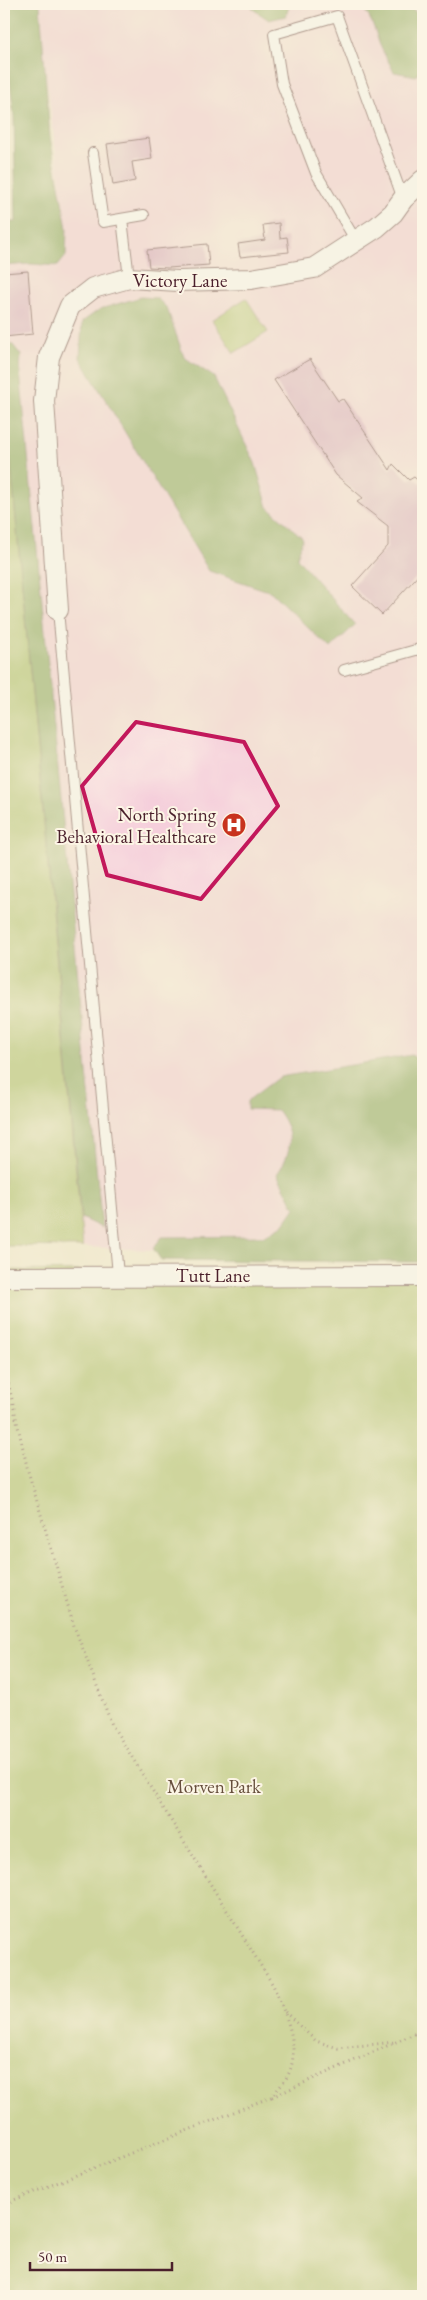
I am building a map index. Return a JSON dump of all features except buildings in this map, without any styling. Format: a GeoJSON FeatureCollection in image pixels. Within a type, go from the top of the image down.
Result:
{"type":"FeatureCollection","features":[{"type":"Feature","properties":{"kind":"street","name":"Victory Lane"},"geometry":{"type":"LineString","coordinates":[[58,610],[44,401],[49,357],[70,306],[93,288],[129,278],[242,280],[314,268],[393,213],[403,199],[423,180]]}},
{"type":"Feature","properties":{"kind":"street","name":"Tutt Lane"},"geometry":{"type":"LineString","coordinates":[[4,1277],[118,1275],[423,1276]]}},
{"type":"Feature","properties":{"kind":"lane"},"geometry":{"type":"LineString","coordinates":[[356,240],[316,173],[282,84],[274,34],[337,16],[403,199]]}},
{"type":"Feature","properties":{"kind":"lane"},"geometry":{"type":"LineString","coordinates":[[93,153],[103,222],[144,215]]}},
{"type":"Feature","properties":{"kind":"lane"},"geometry":{"type":"LineString","coordinates":[[122,219],[129,278]]}},
{"type":"Feature","properties":{"kind":"lane"},"geometry":{"type":"LineString","coordinates":[[58,610],[118,1275]]}},
{"type":"Feature","properties":{"kind":"lane"},"geometry":{"type":"LineString","coordinates":[[344,670],[423,648]]}},
{"type":"Feature","properties":{"kind":"path"},"geometry":{"type":"LineString","coordinates":[[4,1364],[28,1471],[66,1599],[112,1725],[272,1985],[284,2011],[292,2040],[292,2059],[288,2074],[271,2097]]}},
{"type":"Feature","properties":{"kind":"path"},"geometry":{"type":"LineString","coordinates":[[284,2011],[316,2041],[338,2048],[399,2041]]}},
{"type":"Feature","properties":{"kind":"path"},"geometry":{"type":"LineString","coordinates":[[4,2204],[271,2097],[423,2030]]}},
{"type":"Feature","properties":{"kind":"highlighted area"},"geometry":{"type":"Polygon","coordinates":[[[136,722],[244,742],[278,806],[201,899],[107,875],[82,786],[136,722]]]}},
{"type":"Feature","properties":{"kind":"shaded area","name":"North Spring Behavioral Healthcare"},"geometry":{"type":"Polygon","coordinates":[[[37,4],[423,4],[423,1251],[170,1251],[83,1247],[8,433],[4,423],[4,222],[64,218],[37,4]]]}},
{"type":"Feature","properties":{"kind":"green space"},"geometry":{"type":"Polygon","coordinates":[[[4,4],[40,4],[50,137],[67,228],[66,256],[58,266],[31,264],[4,266],[4,222],[16,222],[14,116],[4,32],[4,4]]]}},
{"type":"Feature","properties":{"kind":"green space"},"geometry":{"type":"Polygon","coordinates":[[[250,4],[290,4],[286,16],[269,20],[254,10],[250,4]]]}},
{"type":"Feature","properties":{"kind":"green space"},"geometry":{"type":"Polygon","coordinates":[[[359,4],[405,4],[423,17],[423,66],[416,76],[394,72],[369,17],[359,4]]]}},
{"type":"Feature","properties":{"kind":"green space"},"geometry":{"type":"Polygon","coordinates":[[[141,297],[157,298],[167,308],[184,357],[214,377],[255,463],[268,507],[303,538],[297,558],[355,625],[330,649],[271,592],[209,571],[80,358],[82,322],[100,309],[141,297]]]}},
{"type":"Feature","properties":{"kind":"green space"},"geometry":{"type":"Polygon","coordinates":[[[246,298],[268,332],[234,353],[212,320],[246,298]]]}},
{"type":"Feature","properties":{"kind":"green space"},"geometry":{"type":"Polygon","coordinates":[[[4,342],[13,345],[21,355],[20,371],[102,1228],[81,1218],[8,433],[4,423],[4,342]]]}},
{"type":"Feature","properties":{"kind":"green space"},"geometry":{"type":"Polygon","coordinates":[[[4,423],[8,432],[83,1247],[4,1246],[4,423]]]}},
{"type":"Feature","properties":{"kind":"green space"},"geometry":{"type":"Polygon","coordinates":[[[412,1055],[423,1065],[421,1107],[423,1131],[423,1262],[161,1260],[153,1248],[162,1237],[264,1236],[283,1225],[295,1208],[277,1174],[289,1149],[289,1134],[283,1118],[277,1110],[247,1109],[247,1101],[279,1077],[412,1055]]]}},
{"type":"Feature","properties":{"kind":"green space","name":"Morven Park"},"geometry":{"type":"Polygon","coordinates":[[[4,1270],[423,1275],[423,2296],[4,2296],[4,1270]]]}},
{"type":"Feature","properties":{"kind":"place","name":"North Spring Behavioral Healthcare"},"geometry":{"type":"Point","coordinates":[234,825]}}]}
